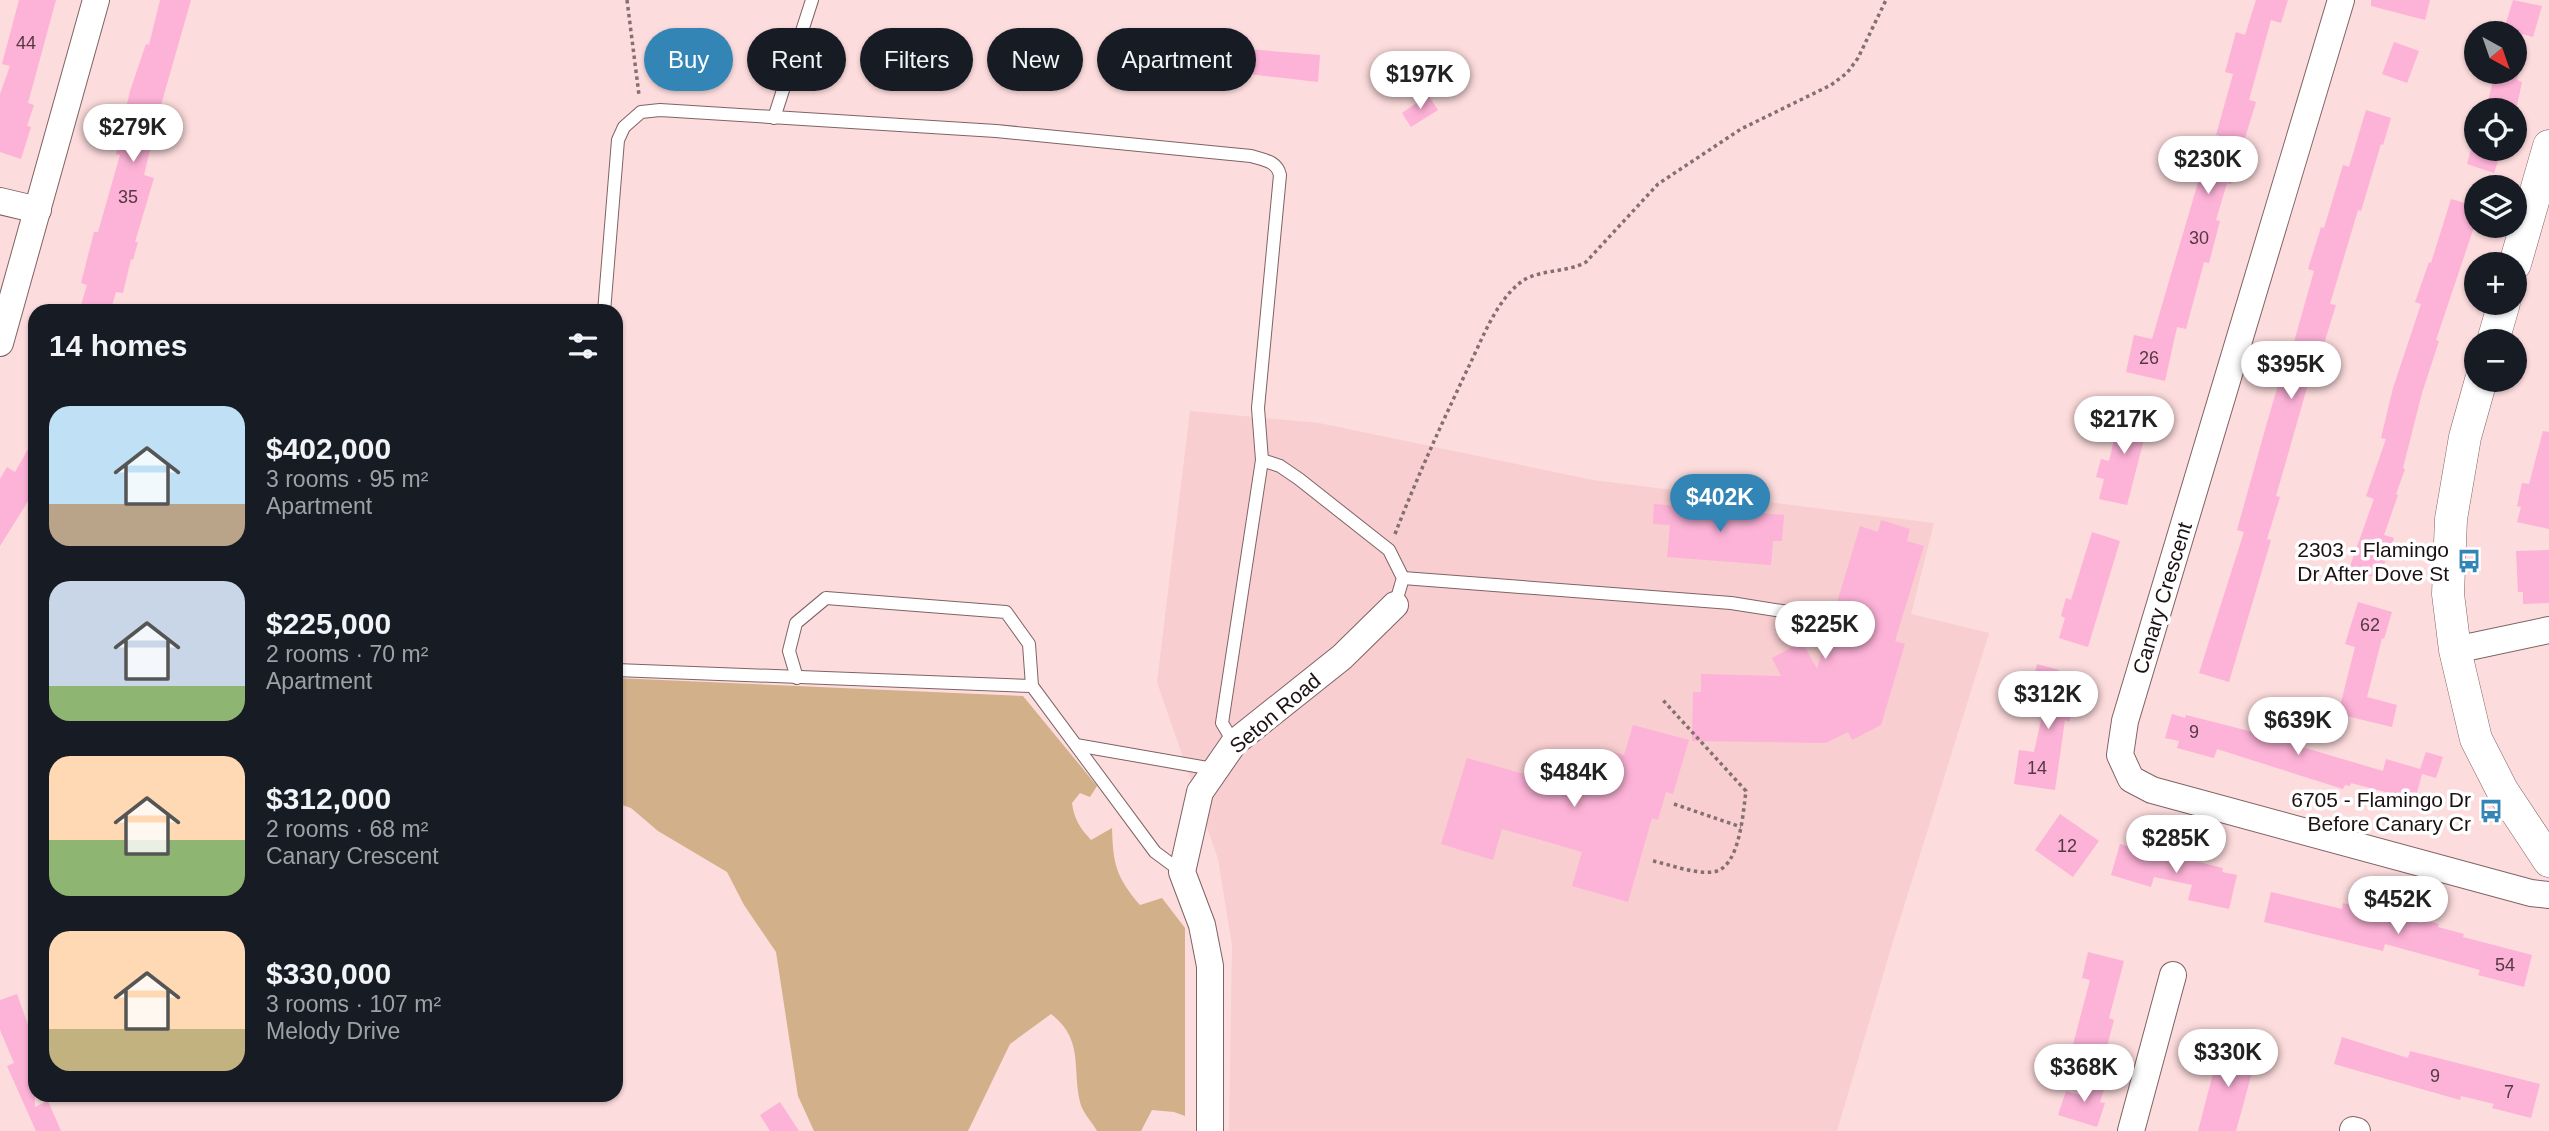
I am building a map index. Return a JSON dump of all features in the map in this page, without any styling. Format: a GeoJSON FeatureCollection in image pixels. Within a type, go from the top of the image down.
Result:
{"type":"FeatureCollection","features":[{"type":"Feature","properties":{"kind":"street"},"geometry":{"type":"LineString","coordinates":[[0,343],[96,0]]}},
{"type":"Feature","properties":{"kind":"street","name":"Canary Crescent"},"geometry":{"type":"LineString","coordinates":[[2340,0],[2129,708],[2120,755],[2131,779],[2152,790],[2531,893],[2549,895]]}},
{"type":"Feature","properties":{"kind":"street"},"geometry":{"type":"LineString","coordinates":[[2518,252],[2549,146]]}},
{"type":"Feature","properties":{"kind":"street"},"geometry":{"type":"LineString","coordinates":[[0,201],[38,210]]}},
{"type":"Feature","properties":{"kind":"street"},"geometry":{"type":"LineString","coordinates":[[2478,392],[2465,437],[2451,519],[2448,594],[2455,650],[2476,739],[2502,790],[2549,861]]}},
{"type":"Feature","properties":{"kind":"street","name":"Seton Road"},"geometry":{"type":"LineString","coordinates":[[1182,872],[1199,792],[1213,769],[1234,743],[1342,657],[1395,605]]}},
{"type":"Feature","properties":{"kind":"street"},"geometry":{"type":"LineString","coordinates":[[2455,650],[2549,630]]}},
{"type":"Feature","properties":{"kind":"street"},"geometry":{"type":"LineString","coordinates":[[1182,872],[1202,925],[1210,966],[1210,1131]]}},
{"type":"Feature","properties":{"kind":"street"},"geometry":{"type":"LineString","coordinates":[[2131,1131],[2172,975]]}},
{"type":"Feature","properties":{"kind":"lane"},"geometry":{"type":"LineString","coordinates":[[774,118],[811,0]]}},
{"type":"Feature","properties":{"kind":"lane"},"geometry":{"type":"LineString","coordinates":[[605,304],[618,140],[624,127],[641,113],[660,110],[996,131],[1251,156],[1275,163],[1280,175],[1258,408],[1262,460],[1223,708],[1222,723],[1234,743]]}},
{"type":"Feature","properties":{"kind":"lane"},"geometry":{"type":"LineString","coordinates":[[1262,460],[1280,466],[1389,550],[1403,578],[1395,605]]}},
{"type":"Feature","properties":{"kind":"lane"},"geometry":{"type":"LineString","coordinates":[[1403,578],[1731,603],[1788,612]]}},
{"type":"Feature","properties":{"kind":"lane"},"geometry":{"type":"LineString","coordinates":[[797,678],[789,651],[796,623],[826,598],[1006,612],[1029,644],[1032,686],[1155,852],[1182,872]]}},
{"type":"Feature","properties":{"kind":"lane"},"geometry":{"type":"LineString","coordinates":[[623,670],[1032,686]]}},
{"type":"Feature","properties":{"kind":"lane"},"geometry":{"type":"LineString","coordinates":[[1076,744],[1213,769]]}},
{"type":"Feature","properties":{"kind":"path"},"geometry":{"type":"LineString","coordinates":[[627,0],[641,113]]}},
{"type":"Feature","properties":{"kind":"path"},"geometry":{"type":"LineString","coordinates":[[1389,550],[1428,453],[1493,317],[1509,294],[1522,281],[1553,271],[1576,268],[1586,262],[1658,184],[1741,129],[1830,85],[1847,73],[1858,58],[1886,0]]}},
{"type":"Feature","properties":{"kind":"path"},"geometry":{"type":"LineString","coordinates":[[1653,861],[1700,872],[1716,872],[1727,865],[1741,827],[1746,790],[1661,698]]}},
{"type":"Feature","properties":{"kind":"path"},"geometry":{"type":"LineString","coordinates":[[1674,804],[1741,827]]}},
{"type":"Feature","properties":{"kind":"shaded area"},"geometry":{"type":"Polygon","coordinates":[[[1190,411],[1319,423],[1593,480],[1934,523],[1911,614],[1989,633],[1837,1131],[1229,1131],[1232,945],[1218,859],[1157,682],[1190,411]]]}},
{"type":"Feature","properties":{"kind":"shaded area"},"geometry":{"type":"Polygon","coordinates":[[[623,678],[1023,696],[1097,786],[1090,797],[1080,793],[1072,803],[1081,827],[1091,840],[1112,828],[1117,870],[1132,895],[1140,905],[1162,898],[1185,928],[1185,1116],[1152,1110],[1141,1131],[1097,1131],[1080,1102],[1073,1044],[1061,1024],[1051,1014],[1010,1044],[968,1131],[814,1131],[798,1096],[776,952],[744,905],[727,872],[658,831],[631,808],[623,805],[623,678]]]}},
{"type":"Feature","properties":{"kind":"building"},"geometry":{"type":"Polygon","coordinates":[[[19,0],[56,0],[28,103],[34,105],[27,126],[31,127],[21,159],[0,152],[0,94],[10,66],[2,64],[19,0]]]}},
{"type":"Feature","properties":{"kind":"building"},"geometry":{"type":"Polygon","coordinates":[[[160,0],[191,0],[144,175],[154,178],[123,293],[116,292],[112,304],[81,304],[87,285],[81,283],[94,232],[98,232],[120,155],[116,154],[130,91],[146,44],[149,45],[160,0]]]}},
{"type":"Feature","properties":{"kind":"building"},"geometry":{"type":"Polygon","coordinates":[[[2256,0],[2288,0],[2281,23],[2271,20],[2249,100],[2256,102],[2231,184],[2227,183],[2216,220],[2220,221],[2209,263],[2204,262],[2186,329],[2177,327],[2165,381],[2126,372],[2134,335],[2152,339],[2202,169],[2209,171],[2219,135],[2216,135],[2233,74],[2225,72],[2236,32],[2245,35],[2256,0]]]}},
{"type":"Feature","properties":{"kind":"building"},"geometry":{"type":"Polygon","coordinates":[[[2371,0],[2430,0],[2425,20],[2371,6],[2371,0]]]}},
{"type":"Feature","properties":{"kind":"building"},"geometry":{"type":"Polygon","coordinates":[[[2513,0],[2542,6],[2533,37],[2527,35],[2527,21],[2506,21],[2513,0]]]}},
{"type":"Feature","properties":{"kind":"building"},"geometry":{"type":"Polygon","coordinates":[[[2394,42],[2419,51],[2407,83],[2382,74],[2394,42]]]}},
{"type":"Feature","properties":{"kind":"building"},"geometry":{"type":"Polygon","coordinates":[[[1256,50],[1320,55],[1318,82],[1256,75],[1256,50]]]}},
{"type":"Feature","properties":{"kind":"building"},"geometry":{"type":"Polygon","coordinates":[[[2492,84],[2522,84],[2519,98],[2489,98],[2492,84]]]}},
{"type":"Feature","properties":{"kind":"building"},"geometry":{"type":"Polygon","coordinates":[[[1428,95],[1438,110],[1411,127],[1402,113],[1428,95]]]}},
{"type":"Feature","properties":{"kind":"building"},"geometry":{"type":"Polygon","coordinates":[[[2366,110],[2391,118],[2361,211],[2358,210],[2330,304],[2336,305],[2323,347],[2319,346],[2276,496],[2280,497],[2267,539],[2271,540],[2229,682],[2199,673],[2244,532],[2237,530],[2314,271],[2308,269],[2343,165],[2349,167],[2366,110]]]}},
{"type":"Feature","properties":{"kind":"building"},"geometry":{"type":"Polygon","coordinates":[[[2468,161],[2498,161],[2494,173],[2467,164],[2468,161]]]}},
{"type":"Feature","properties":{"kind":"building"},"geometry":{"type":"Polygon","coordinates":[[[2451,199],[2464,203],[2464,238],[2470,238],[2436,340],[2439,341],[2422,393],[2403,468],[2405,469],[2384,535],[2394,538],[2379,579],[2349,569],[2374,499],[2366,496],[2386,439],[2381,438],[2393,388],[2421,304],[2415,302],[2429,262],[2431,263],[2451,199]]]}},
{"type":"Feature","properties":{"kind":"building"},"geometry":{"type":"Polygon","coordinates":[[[2122,406],[2151,412],[2127,505],[2099,499],[2104,479],[2096,477],[2101,459],[2109,461],[2122,406]]]}},
{"type":"Feature","properties":{"kind":"building"},"geometry":{"type":"Polygon","coordinates":[[[2543,431],[2549,432],[2549,529],[2517,522],[2522,483],[2529,484],[2543,431]]]}},
{"type":"Feature","properties":{"kind":"building"},"geometry":{"type":"Polygon","coordinates":[[[28,449],[28,501],[0,546],[0,479],[7,467],[15,472],[28,449]]]}},
{"type":"Feature","properties":{"kind":"building"},"geometry":{"type":"Polygon","coordinates":[[[1654,504],[1784,515],[1782,541],[1773,541],[1771,565],[1667,557],[1670,525],[1653,524],[1654,504]]]}},
{"type":"Feature","properties":{"kind":"building"},"geometry":{"type":"Polygon","coordinates":[[[1881,520],[1910,529],[1907,541],[1924,546],[1895,641],[1905,644],[1881,725],[1852,740],[1848,732],[1826,743],[1692,741],[1693,692],[1701,692],[1701,674],[1781,676],[1772,658],[1802,642],[1817,669],[1860,526],[1878,532],[1881,520]]]}},
{"type":"Feature","properties":{"kind":"building"},"geometry":{"type":"Polygon","coordinates":[[[2092,532],[2120,541],[2088,647],[2059,638],[2065,618],[2061,616],[2066,598],[2071,600],[2092,532]]]}},
{"type":"Feature","properties":{"kind":"building"},"geometry":{"type":"Polygon","coordinates":[[[2549,550],[2549,603],[2523,604],[2523,592],[2518,592],[2516,551],[2549,550]]]}},
{"type":"Feature","properties":{"kind":"building"},"geometry":{"type":"Polygon","coordinates":[[[2358,602],[2392,612],[2384,639],[2382,638],[2367,697],[2397,705],[2392,727],[2338,714],[2355,647],[2345,644],[2358,602]]]}},
{"type":"Feature","properties":{"kind":"building"},"geometry":{"type":"Polygon","coordinates":[[[2037,664],[2059,670],[2057,674],[2080,681],[2069,722],[2065,720],[2055,790],[2014,784],[2019,750],[2034,752],[2048,689],[2032,685],[2037,664]]]}},
{"type":"Feature","properties":{"kind":"building"},"geometry":{"type":"Polygon","coordinates":[[[2172,714],[2245,730],[2383,771],[2386,759],[2420,769],[2426,752],[2443,757],[2436,778],[2422,774],[2415,800],[2351,783],[2343,789],[2217,749],[2214,758],[2177,748],[2179,741],[2165,738],[2172,714]]]}},
{"type":"Feature","properties":{"kind":"building"},"geometry":{"type":"Polygon","coordinates":[[[1633,725],[1689,740],[1673,794],[1666,792],[1658,820],[1652,818],[1628,902],[1572,886],[1582,852],[1502,829],[1493,860],[1441,844],[1467,758],[1528,775],[1531,766],[1572,778],[1584,778],[1604,767],[1614,752],[1624,755],[1633,725]]]}},
{"type":"Feature","properties":{"kind":"building"},"geometry":{"type":"Polygon","coordinates":[[[2060,814],[2099,841],[2073,877],[2035,850],[2060,814]]]}},
{"type":"Feature","properties":{"kind":"building"},"geometry":{"type":"Polygon","coordinates":[[[2120,844],[2185,862],[2186,859],[2223,868],[2222,872],[2237,875],[2229,909],[2188,900],[2192,885],[2154,877],[2151,887],[2111,875],[2120,844]]]}},
{"type":"Feature","properties":{"kind":"building"},"geometry":{"type":"Polygon","coordinates":[[[2271,892],[2342,909],[2343,903],[2417,922],[2422,923],[2422,920],[2439,924],[2438,927],[2464,934],[2463,937],[2532,955],[2524,987],[2478,975],[2480,970],[2385,944],[2383,951],[2264,922],[2271,892]]]}},
{"type":"Feature","properties":{"kind":"building"},"geometry":{"type":"Polygon","coordinates":[[[2088,952],[2124,961],[2109,1018],[2114,1020],[2102,1065],[2070,1056],[2090,980],[2082,978],[2088,952]]]}},
{"type":"Feature","properties":{"kind":"building"},"geometry":{"type":"Polygon","coordinates":[[[17,994],[28,1025],[28,1102],[35,1102],[35,1107],[48,1102],[61,1131],[36,1131],[7,1066],[14,1063],[0,1030],[0,1000],[17,994]]]}},
{"type":"Feature","properties":{"kind":"building"},"geometry":{"type":"Polygon","coordinates":[[[2342,1037],[2408,1058],[2410,1051],[2540,1084],[2531,1118],[2492,1108],[2494,1104],[2461,1096],[2460,1100],[2334,1064],[2342,1037]]]}},
{"type":"Feature","properties":{"kind":"building"},"geometry":{"type":"Polygon","coordinates":[[[2221,1043],[2257,1052],[2247,1091],[2236,1131],[2198,1131],[2221,1043]]]}},
{"type":"Feature","properties":{"kind":"building"},"geometry":{"type":"Polygon","coordinates":[[[2084,1080],[2105,1086],[2100,1102],[2105,1103],[2097,1127],[2058,1115],[2066,1091],[2080,1095],[2084,1080]]]}},
{"type":"Feature","properties":{"kind":"building"},"geometry":{"type":"Polygon","coordinates":[[[780,1102],[799,1131],[770,1131],[760,1115],[780,1102]]]}},
{"type":"Feature","properties":{"kind":"place","name":"2303 - Flamingo Dr After Dove St"},"geometry":{"type":"Point","coordinates":[2469,561]}},
{"type":"Feature","properties":{"kind":"place","name":"6705 - Flamingo Dr Before Canary Cr"},"geometry":{"type":"Point","coordinates":[2491,811]}}]}
